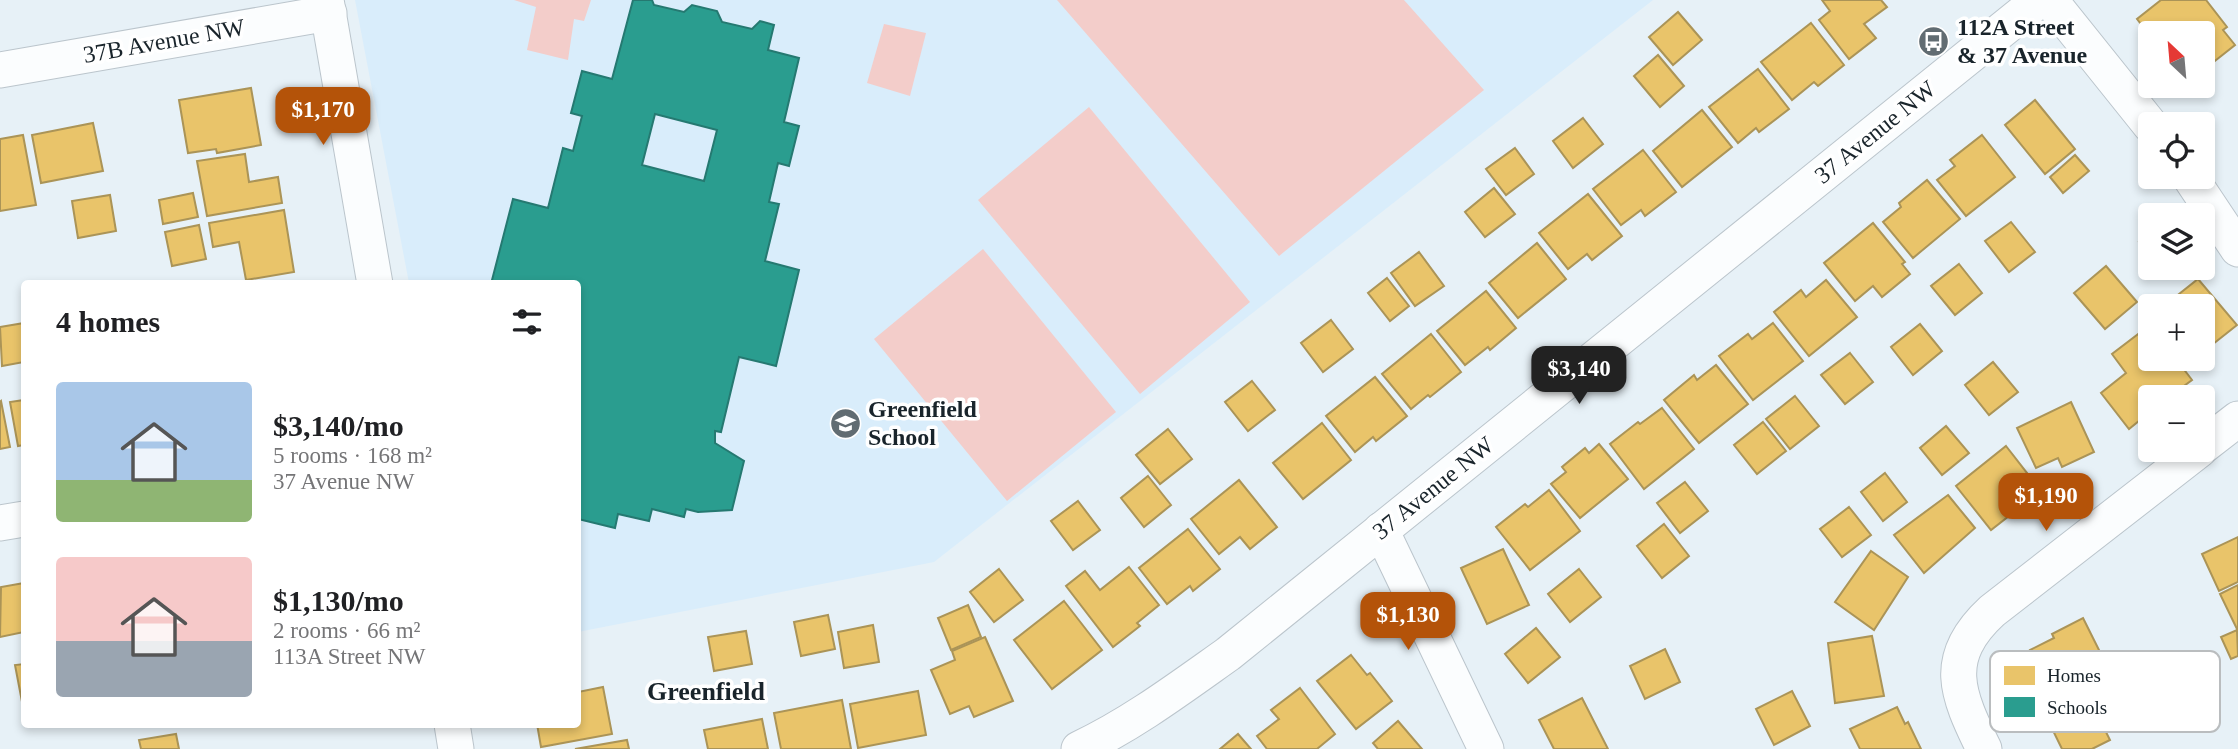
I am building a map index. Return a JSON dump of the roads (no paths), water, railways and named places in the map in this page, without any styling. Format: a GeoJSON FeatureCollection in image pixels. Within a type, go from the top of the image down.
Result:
{"type":"FeatureCollection","features":[{"type":"Feature","properties":{"kind":"street","name":"37 Avenue NW"},"geometry":{"type":"LineString","coordinates":[[1079,749],[1166,698],[1227,654],[2039,0]]}},
{"type":"Feature","properties":{"kind":"street"},"geometry":{"type":"LineString","coordinates":[[2050,0],[2139,112]]}},
{"type":"Feature","properties":{"kind":"street"},"geometry":{"type":"LineString","coordinates":[[327,7],[374,280]]}},
{"type":"Feature","properties":{"kind":"street","name":"37B Avenue NW"},"geometry":{"type":"LineString","coordinates":[[0,70],[327,7]]}},
{"type":"Feature","properties":{"kind":"street"},"geometry":{"type":"LineString","coordinates":[[2198,189],[2238,249]]}},
{"type":"Feature","properties":{"kind":"street"},"geometry":{"type":"LineString","coordinates":[[2215,437],[2238,419]]}},
{"type":"Feature","properties":{"kind":"street"},"geometry":{"type":"LineString","coordinates":[[1984,749],[1964,709],[1958,689],[1958,663],[1971,633],[1992,611],[2184,462]]}},
{"type":"Feature","properties":{"kind":"street"},"geometry":{"type":"LineString","coordinates":[[0,523],[21,520]]}},
{"type":"Feature","properties":{"kind":"street"},"geometry":{"type":"LineString","coordinates":[[1381,530],[1486,749]]}},
{"type":"Feature","properties":{"kind":"street"},"geometry":{"type":"LineString","coordinates":[[453,728],[456,749]]}},
{"type":"Feature","properties":{"kind":"place","name":"112A Street & 37 Avenue"},"geometry":{"type":"Point","coordinates":[1934,41]}},
{"type":"Feature","properties":{"kind":"place","name":"Greenfield School"},"geometry":{"type":"Point","coordinates":[845,423]}},
{"type":"Feature","properties":{"kind":"district","name":"Greenfield"},"geometry":{"type":"Point","coordinates":[706,691]}}]}
